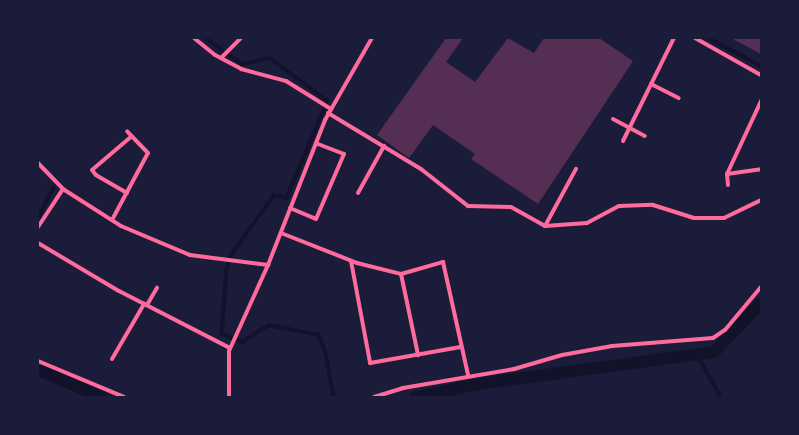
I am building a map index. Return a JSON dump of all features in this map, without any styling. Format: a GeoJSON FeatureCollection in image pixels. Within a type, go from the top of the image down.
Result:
{"type":"FeatureCollection","features":[{"type":"Feature","properties":{"kind":"street"},"geometry":{"type":"LineString","coordinates":[[194,38],[221,58],[241,70],[286,81],[331,109]]}},
{"type":"Feature","properties":{"kind":"street"},"geometry":{"type":"LineString","coordinates":[[221,58],[241,38]]}},
{"type":"Feature","properties":{"kind":"street"},"geometry":{"type":"LineString","coordinates":[[623,142],[674,38]]}},
{"type":"Feature","properties":{"kind":"street"},"geometry":{"type":"LineString","coordinates":[[696,38],[761,75]]}},
{"type":"Feature","properties":{"kind":"street"},"geometry":{"type":"LineString","coordinates":[[229,397],[230,348],[268,265],[328,113],[369,39]]}},
{"type":"Feature","properties":{"kind":"street"},"geometry":{"type":"LineString","coordinates":[[651,84],[679,98]]}},
{"type":"Feature","properties":{"kind":"street"},"geometry":{"type":"LineString","coordinates":[[728,185],[727,174],[761,101]]}},
{"type":"Feature","properties":{"kind":"street"},"geometry":{"type":"LineString","coordinates":[[328,113],[421,169],[468,206],[511,207],[545,226],[587,223],[620,206],[652,205],[694,218],[724,218],[761,200]]}},
{"type":"Feature","properties":{"kind":"street"},"geometry":{"type":"LineString","coordinates":[[613,119],[645,136]]}},
{"type":"Feature","properties":{"kind":"street"},"geometry":{"type":"LineString","coordinates":[[112,220],[148,153],[127,131]]}},
{"type":"Feature","properties":{"kind":"street"},"geometry":{"type":"LineString","coordinates":[[127,193],[96,175],[92,170],[132,136]]}},
{"type":"Feature","properties":{"kind":"street"},"geometry":{"type":"LineString","coordinates":[[290,208],[316,219],[344,154],[316,144]]}},
{"type":"Feature","properties":{"kind":"street"},"geometry":{"type":"LineString","coordinates":[[358,193],[384,146]]}},
{"type":"Feature","properties":{"kind":"street"},"geometry":{"type":"LineString","coordinates":[[38,163],[63,190],[112,220],[190,255],[268,265]]}},
{"type":"Feature","properties":{"kind":"street"},"geometry":{"type":"LineString","coordinates":[[545,226],[576,169]]}},
{"type":"Feature","properties":{"kind":"street"},"geometry":{"type":"LineString","coordinates":[[727,174],[761,169]]}},
{"type":"Feature","properties":{"kind":"street"},"geometry":{"type":"LineString","coordinates":[[38,227],[63,190]]}},
{"type":"Feature","properties":{"kind":"street"},"geometry":{"type":"LineString","coordinates":[[281,233],[352,261],[401,274],[443,262],[468,376]]}},
{"type":"Feature","properties":{"kind":"street"},"geometry":{"type":"LineString","coordinates":[[38,243],[145,305],[230,348]]}},
{"type":"Feature","properties":{"kind":"street"},"geometry":{"type":"LineString","coordinates":[[352,261],[370,363],[461,347]]}},
{"type":"Feature","properties":{"kind":"street"},"geometry":{"type":"LineString","coordinates":[[401,274],[418,354]]}},
{"type":"Feature","properties":{"kind":"street"},"geometry":{"type":"LineString","coordinates":[[374,397],[403,388],[514,369],[562,355],[612,346],[713,338],[725,330],[761,287]]}},
{"type":"Feature","properties":{"kind":"street"},"geometry":{"type":"LineString","coordinates":[[112,360],[157,288]]}},
{"type":"Feature","properties":{"kind":"street"},"geometry":{"type":"LineString","coordinates":[[38,361],[124,397]]}},
{"type":"Feature","properties":{"kind":"building"},"geometry":{"type":"Polygon","coordinates":[[[446,38],[463,38],[446,62],[475,82],[508,38],[534,53],[544,38],[599,38],[633,61],[538,204],[471,159],[475,154],[433,125],[409,158],[377,135],[446,38]]]}},
{"type":"Feature","properties":{"kind":"building"},"geometry":{"type":"Polygon","coordinates":[[[731,38],[761,38],[761,54],[731,38]]]}},
{"type":"Feature","properties":{"kind":"waterway"},"geometry":{"type":"LineString","coordinates":[[206,38],[242,64],[270,58],[328,101],[287,198],[274,196],[233,253],[227,268],[222,334],[242,342],[269,325],[319,335],[326,353],[334,397]]}},
{"type":"Feature","properties":{"kind":"waterway"},"geometry":{"type":"LineString","coordinates":[[709,38],[761,66]]}},
{"type":"Feature","properties":{"kind":"waterway"},"geometry":{"type":"LineString","coordinates":[[38,218],[53,188]]}},
{"type":"Feature","properties":{"kind":"waterway"},"geometry":{"type":"LineString","coordinates":[[416,397],[478,384],[714,352],[761,303]]}},
{"type":"Feature","properties":{"kind":"waterway"},"geometry":{"type":"LineString","coordinates":[[697,354],[721,397]]}},
{"type":"Feature","properties":{"kind":"waterway"},"geometry":{"type":"LineString","coordinates":[[38,370],[103,397]]}}]}
